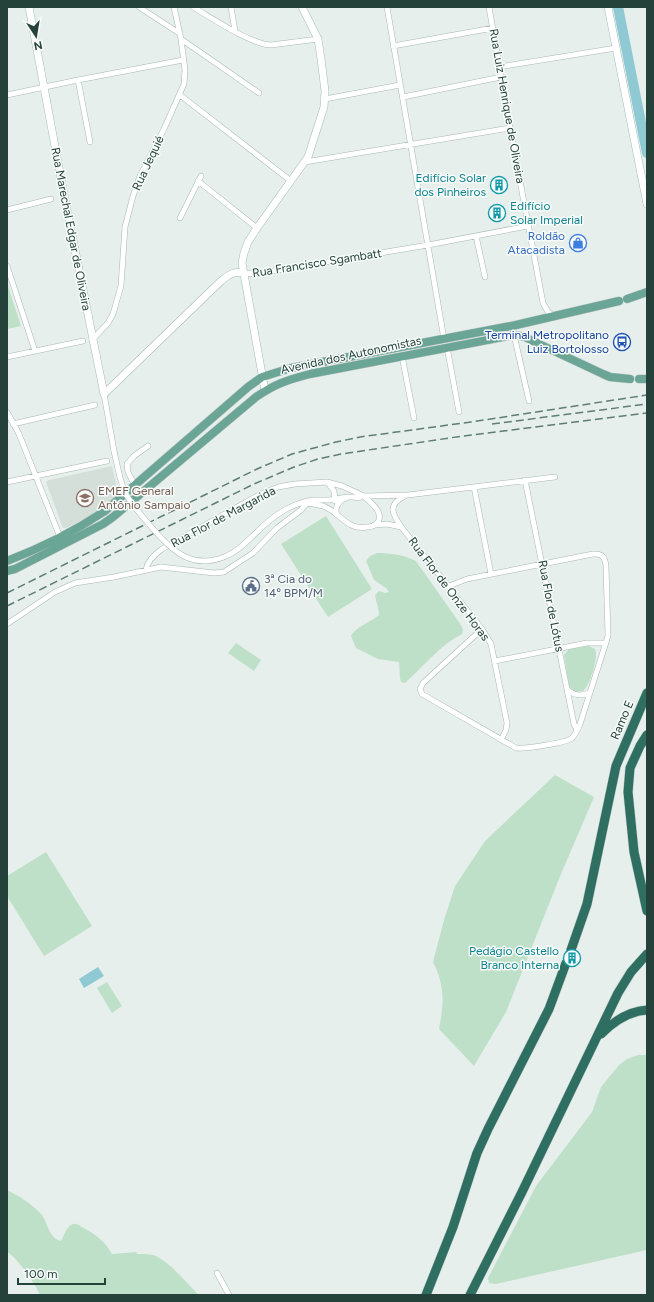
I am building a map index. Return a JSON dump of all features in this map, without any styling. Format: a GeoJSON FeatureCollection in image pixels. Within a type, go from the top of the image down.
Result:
{"type":"FeatureCollection","features":[{"type":"Feature","properties":{"kind":"highway","name":"Ramo E"},"geometry":{"type":"LineString","coordinates":[[571,950],[587,904],[614,775],[619,758],[647,693]]}},
{"type":"Feature","properties":{"kind":"highway"},"geometry":{"type":"LineString","coordinates":[[647,735],[630,768],[628,792],[634,852],[647,911]]}},
{"type":"Feature","properties":{"kind":"highway"},"geometry":{"type":"LineString","coordinates":[[470,1295],[522,1192],[623,983],[647,954]]}},
{"type":"Feature","properties":{"kind":"highway"},"geometry":{"type":"LineString","coordinates":[[426,1295],[453,1227],[477,1153],[546,1014],[566,963]]}},
{"type":"Feature","properties":{"kind":"highway"},"geometry":{"type":"LineString","coordinates":[[598,1037],[620,1018],[631,1013],[647,1010]]}},
{"type":"Feature","properties":{"kind":"main road","name":"Rua Marechal Edgar de Oliveira"},"geometry":{"type":"LineString","coordinates":[[29,7],[92,340],[104,394]]}},
{"type":"Feature","properties":{"kind":"main road"},"geometry":{"type":"LineString","coordinates":[[265,391],[242,263],[248,242],[305,162],[317,132],[325,99],[318,39],[302,7]]}},
{"type":"Feature","properties":{"kind":"main road"},"geometry":{"type":"LineString","coordinates":[[608,7],[647,204]]}},
{"type":"Feature","properties":{"kind":"main road","name":"Rua Francisco Sgambatt"},"geometry":{"type":"LineString","coordinates":[[104,394],[221,281],[236,272],[243,273]]}},
{"type":"Feature","properties":{"kind":"main road","name":"Avenida dos Autonomistas"},"geometry":{"type":"LineString","coordinates":[[7,561],[87,524],[135,486],[248,387],[262,377],[291,368],[556,317],[623,300],[647,292]]}},
{"type":"Feature","properties":{"kind":"main road","name":"Avenida dos Autonomistas"},"geometry":{"type":"LineString","coordinates":[[7,571],[15,569],[113,517],[256,397],[281,382],[302,376],[514,335],[525,337],[610,377],[630,379]]}},
{"type":"Feature","properties":{"kind":"street"},"geometry":{"type":"LineString","coordinates":[[139,7],[179,33]]}},
{"type":"Feature","properties":{"kind":"street","name":"Rua Jequié"},"geometry":{"type":"LineString","coordinates":[[92,340],[108,323],[113,314],[121,286],[125,227],[133,196],[140,176],[180,95],[185,76],[181,39],[174,7]]}},
{"type":"Feature","properties":{"kind":"street"},"geometry":{"type":"LineString","coordinates":[[193,7],[264,45],[318,39]]}},
{"type":"Feature","properties":{"kind":"street"},"geometry":{"type":"LineString","coordinates":[[231,7],[235,30]]}},
{"type":"Feature","properties":{"kind":"street"},"geometry":{"type":"LineString","coordinates":[[387,7],[444,339]]}},
{"type":"Feature","properties":{"kind":"street","name":"Rua Luiz Henrique de Oliveira"},"geometry":{"type":"LineString","coordinates":[[489,7],[543,303],[548,312],[556,317]]}},
{"type":"Feature","properties":{"kind":"street"},"geometry":{"type":"LineString","coordinates":[[393,46],[493,28]]}},
{"type":"Feature","properties":{"kind":"street"},"geometry":{"type":"LineString","coordinates":[[181,39],[259,93]]}},
{"type":"Feature","properties":{"kind":"street"},"geometry":{"type":"LineString","coordinates":[[499,67],[616,48]]}},
{"type":"Feature","properties":{"kind":"street"},"geometry":{"type":"LineString","coordinates":[[7,95],[183,60]]}},
{"type":"Feature","properties":{"kind":"street"},"geometry":{"type":"LineString","coordinates":[[403,97],[501,77]]}},
{"type":"Feature","properties":{"kind":"street"},"geometry":{"type":"LineString","coordinates":[[78,80],[90,142]]}},
{"type":"Feature","properties":{"kind":"street"},"geometry":{"type":"LineString","coordinates":[[325,99],[400,85]]}},
{"type":"Feature","properties":{"kind":"street"},"geometry":{"type":"LineString","coordinates":[[180,95],[291,181]]}},
{"type":"Feature","properties":{"kind":"street"},"geometry":{"type":"LineString","coordinates":[[305,162],[510,128]]}},
{"type":"Feature","properties":{"kind":"street"},"geometry":{"type":"LineString","coordinates":[[180,218],[200,178],[257,228]]}},
{"type":"Feature","properties":{"kind":"street"},"geometry":{"type":"LineString","coordinates":[[7,210],[51,199]]}},
{"type":"Feature","properties":{"kind":"street","name":"Rua Francisco Sgambatt"},"geometry":{"type":"LineString","coordinates":[[243,273],[251,274],[428,245],[528,226]]}},
{"type":"Feature","properties":{"kind":"street"},"geometry":{"type":"LineString","coordinates":[[476,236],[485,277]]}},
{"type":"Feature","properties":{"kind":"street"},"geometry":{"type":"LineString","coordinates":[[7,266],[35,351]]}},
{"type":"Feature","properties":{"kind":"street"},"geometry":{"type":"LineString","coordinates":[[514,335],[529,401]]}},
{"type":"Feature","properties":{"kind":"street"},"geometry":{"type":"LineString","coordinates":[[7,357],[83,341]]}},
{"type":"Feature","properties":{"kind":"street"},"geometry":{"type":"LineString","coordinates":[[447,347],[459,412]]}},
{"type":"Feature","properties":{"kind":"street"},"geometry":{"type":"LineString","coordinates":[[402,356],[414,418]]}},
{"type":"Feature","properties":{"kind":"street","name":"Rua Marechal Edgar de Oliveira"},"geometry":{"type":"LineString","coordinates":[[104,394],[114,451],[122,483],[129,499],[168,546],[190,559],[219,559],[228,556],[277,513],[290,507],[311,501],[335,499],[345,496],[364,496]]}},
{"type":"Feature","properties":{"kind":"street"},"geometry":{"type":"LineString","coordinates":[[13,424],[95,404]]}},
{"type":"Feature","properties":{"kind":"street"},"geometry":{"type":"LineString","coordinates":[[7,412],[20,434],[60,537]]}},
{"type":"Feature","properties":{"kind":"street"},"geometry":{"type":"LineString","coordinates":[[135,486],[128,472],[127,464],[134,456],[148,446]]}},
{"type":"Feature","properties":{"kind":"street"},"geometry":{"type":"LineString","coordinates":[[7,482],[108,461]]}},
{"type":"Feature","properties":{"kind":"street","name":"Rua Flor de Margarida"},"geometry":{"type":"LineString","coordinates":[[146,570],[151,559],[162,549],[259,495],[286,485],[327,482],[342,486],[364,496],[408,495],[555,477]]}},
{"type":"Feature","properties":{"kind":"street","name":"Rua Flor de Lótus"},"geometry":{"type":"LineString","coordinates":[[525,480],[574,726],[577,730]]}},
{"type":"Feature","properties":{"kind":"street"},"geometry":{"type":"LineString","coordinates":[[327,482],[334,491],[337,515]]}},
{"type":"Feature","properties":{"kind":"street"},"geometry":{"type":"LineString","coordinates":[[474,487],[491,574]]}},
{"type":"Feature","properties":{"kind":"street","name":"Rua Flor de Onze Horas"},"geometry":{"type":"LineString","coordinates":[[408,495],[398,500],[393,508],[393,514],[402,528],[482,629],[491,644],[507,723],[506,730],[501,740]]}},
{"type":"Feature","properties":{"kind":"street"},"geometry":{"type":"LineString","coordinates":[[364,496],[376,508],[379,514],[378,521],[374,526]]}},
{"type":"Feature","properties":{"kind":"street"},"geometry":{"type":"LineString","coordinates":[[336,508],[342,500],[355,497],[371,503]]}},
{"type":"Feature","properties":{"kind":"street"},"geometry":{"type":"LineString","coordinates":[[7,624],[55,592],[75,582],[114,577],[166,567],[206,573],[224,572],[252,553],[277,528],[301,510],[304,503],[322,506],[352,526],[363,528],[387,524],[402,528]]}},
{"type":"Feature","properties":{"kind":"street"},"geometry":{"type":"LineString","coordinates":[[449,586],[462,581],[491,574],[593,554],[600,554],[604,557],[606,566],[609,614],[608,636],[577,730],[572,738],[525,748],[516,748],[422,694],[420,687],[423,683],[482,629]]}},
{"type":"Feature","properties":{"kind":"street"},"geometry":{"type":"LineString","coordinates":[[495,661],[590,643],[606,643]]}},
{"type":"Feature","properties":{"kind":"street"},"geometry":{"type":"LineString","coordinates":[[567,689],[572,694],[577,696],[590,693]]}},
{"type":"Feature","properties":{"kind":"street"},"geometry":{"type":"LineString","coordinates":[[217,1272],[229,1295]]}},
{"type":"Feature","properties":{"kind":"shaded area","name":"EMEF General Antônio Sampaio"},"geometry":{"type":"Polygon","coordinates":[[[112,466],[119,496],[98,512],[66,528],[63,528],[46,482],[49,480],[112,466]]]}},
{"type":"Feature","properties":{"kind":"green space"},"geometry":{"type":"Polygon","coordinates":[[[7,283],[21,326],[7,329],[7,283]]]}},
{"type":"Feature","properties":{"kind":"green space"},"geometry":{"type":"Polygon","coordinates":[[[326,516],[372,589],[328,617],[281,544],[326,516]]]}},
{"type":"Feature","properties":{"kind":"green space"},"geometry":{"type":"Polygon","coordinates":[[[377,553],[387,553],[407,557],[416,561],[463,630],[462,634],[439,650],[405,683],[401,682],[399,662],[378,659],[356,648],[351,636],[360,627],[379,615],[375,595],[379,591],[385,593],[389,592],[386,588],[374,580],[366,561],[370,556],[377,553]]]}},
{"type":"Feature","properties":{"kind":"green space"},"geometry":{"type":"Polygon","coordinates":[[[236,643],[261,660],[254,671],[228,653],[236,643]]]}},
{"type":"Feature","properties":{"kind":"green space"},"geometry":{"type":"Polygon","coordinates":[[[589,646],[595,649],[596,653],[593,671],[586,688],[583,691],[575,692],[569,686],[564,655],[569,649],[589,646]]]}},
{"type":"Feature","properties":{"kind":"green space"},"geometry":{"type":"Polygon","coordinates":[[[555,775],[594,797],[561,874],[506,1012],[474,1066],[439,1029],[442,1011],[442,995],[440,979],[433,962],[444,920],[455,886],[485,841],[555,775]]]}},
{"type":"Feature","properties":{"kind":"green space"},"geometry":{"type":"Polygon","coordinates":[[[46,852],[92,926],[44,956],[7,896],[7,876],[46,852]]]}},
{"type":"Feature","properties":{"kind":"green space"},"geometry":{"type":"Polygon","coordinates":[[[107,982],[122,1006],[112,1013],[97,988],[107,982]]]}},
{"type":"Feature","properties":{"kind":"green space"},"geometry":{"type":"Polygon","coordinates":[[[638,1055],[647,1055],[647,1250],[496,1284],[489,1283],[488,1278],[536,1186],[592,1112],[601,1087],[619,1065],[627,1059],[638,1055]]]}},
{"type":"Feature","properties":{"kind":"green space"},"geometry":{"type":"Polygon","coordinates":[[[7,1190],[25,1200],[41,1214],[51,1233],[56,1239],[61,1241],[69,1226],[72,1224],[77,1224],[99,1238],[112,1254],[136,1252],[137,1254],[154,1255],[162,1259],[199,1295],[40,1295],[25,1271],[7,1252],[7,1190]]]}},
{"type":"Feature","properties":{"kind":"water"},"geometry":{"type":"Polygon","coordinates":[[[98,967],[104,976],[84,988],[79,979],[98,967]]]}},
{"type":"Feature","properties":{"kind":"waterway"},"geometry":{"type":"LineString","coordinates":[[618,7],[647,153]]}},
{"type":"Feature","properties":{"kind":"railway"},"geometry":{"type":"LineString","coordinates":[[7,593],[257,469],[292,454],[360,437],[471,422],[647,395]]}},
{"type":"Feature","properties":{"kind":"railway"},"geometry":{"type":"LineString","coordinates":[[492,424],[647,404]]}},
{"type":"Feature","properties":{"kind":"railway"},"geometry":{"type":"LineString","coordinates":[[7,606],[254,484],[294,467],[318,459],[341,454],[463,436],[647,413]]}},
{"type":"Feature","properties":{"kind":"place","name":"Edifício Solar dos Pinheiros"},"geometry":{"type":"Point","coordinates":[499,185]}},
{"type":"Feature","properties":{"kind":"place","name":"Edifício Solar Imperial"},"geometry":{"type":"Point","coordinates":[497,213]}},
{"type":"Feature","properties":{"kind":"place","name":"Roldão Atacadista"},"geometry":{"type":"Point","coordinates":[578,243]}},
{"type":"Feature","properties":{"kind":"place","name":"Terminal Metropolitano Luiz Bortolosso"},"geometry":{"type":"Point","coordinates":[622,342]}},
{"type":"Feature","properties":{"kind":"place","name":"EMEF General Antônio Sampaio"},"geometry":{"type":"Point","coordinates":[85,498]}},
{"type":"Feature","properties":{"kind":"place","name":"3ª Cia do 14º BPM/M"},"geometry":{"type":"Point","coordinates":[251,586]}},
{"type":"Feature","properties":{"kind":"place","name":"Pedágio Castello Branco Interna"},"geometry":{"type":"Point","coordinates":[572,958]}}]}
